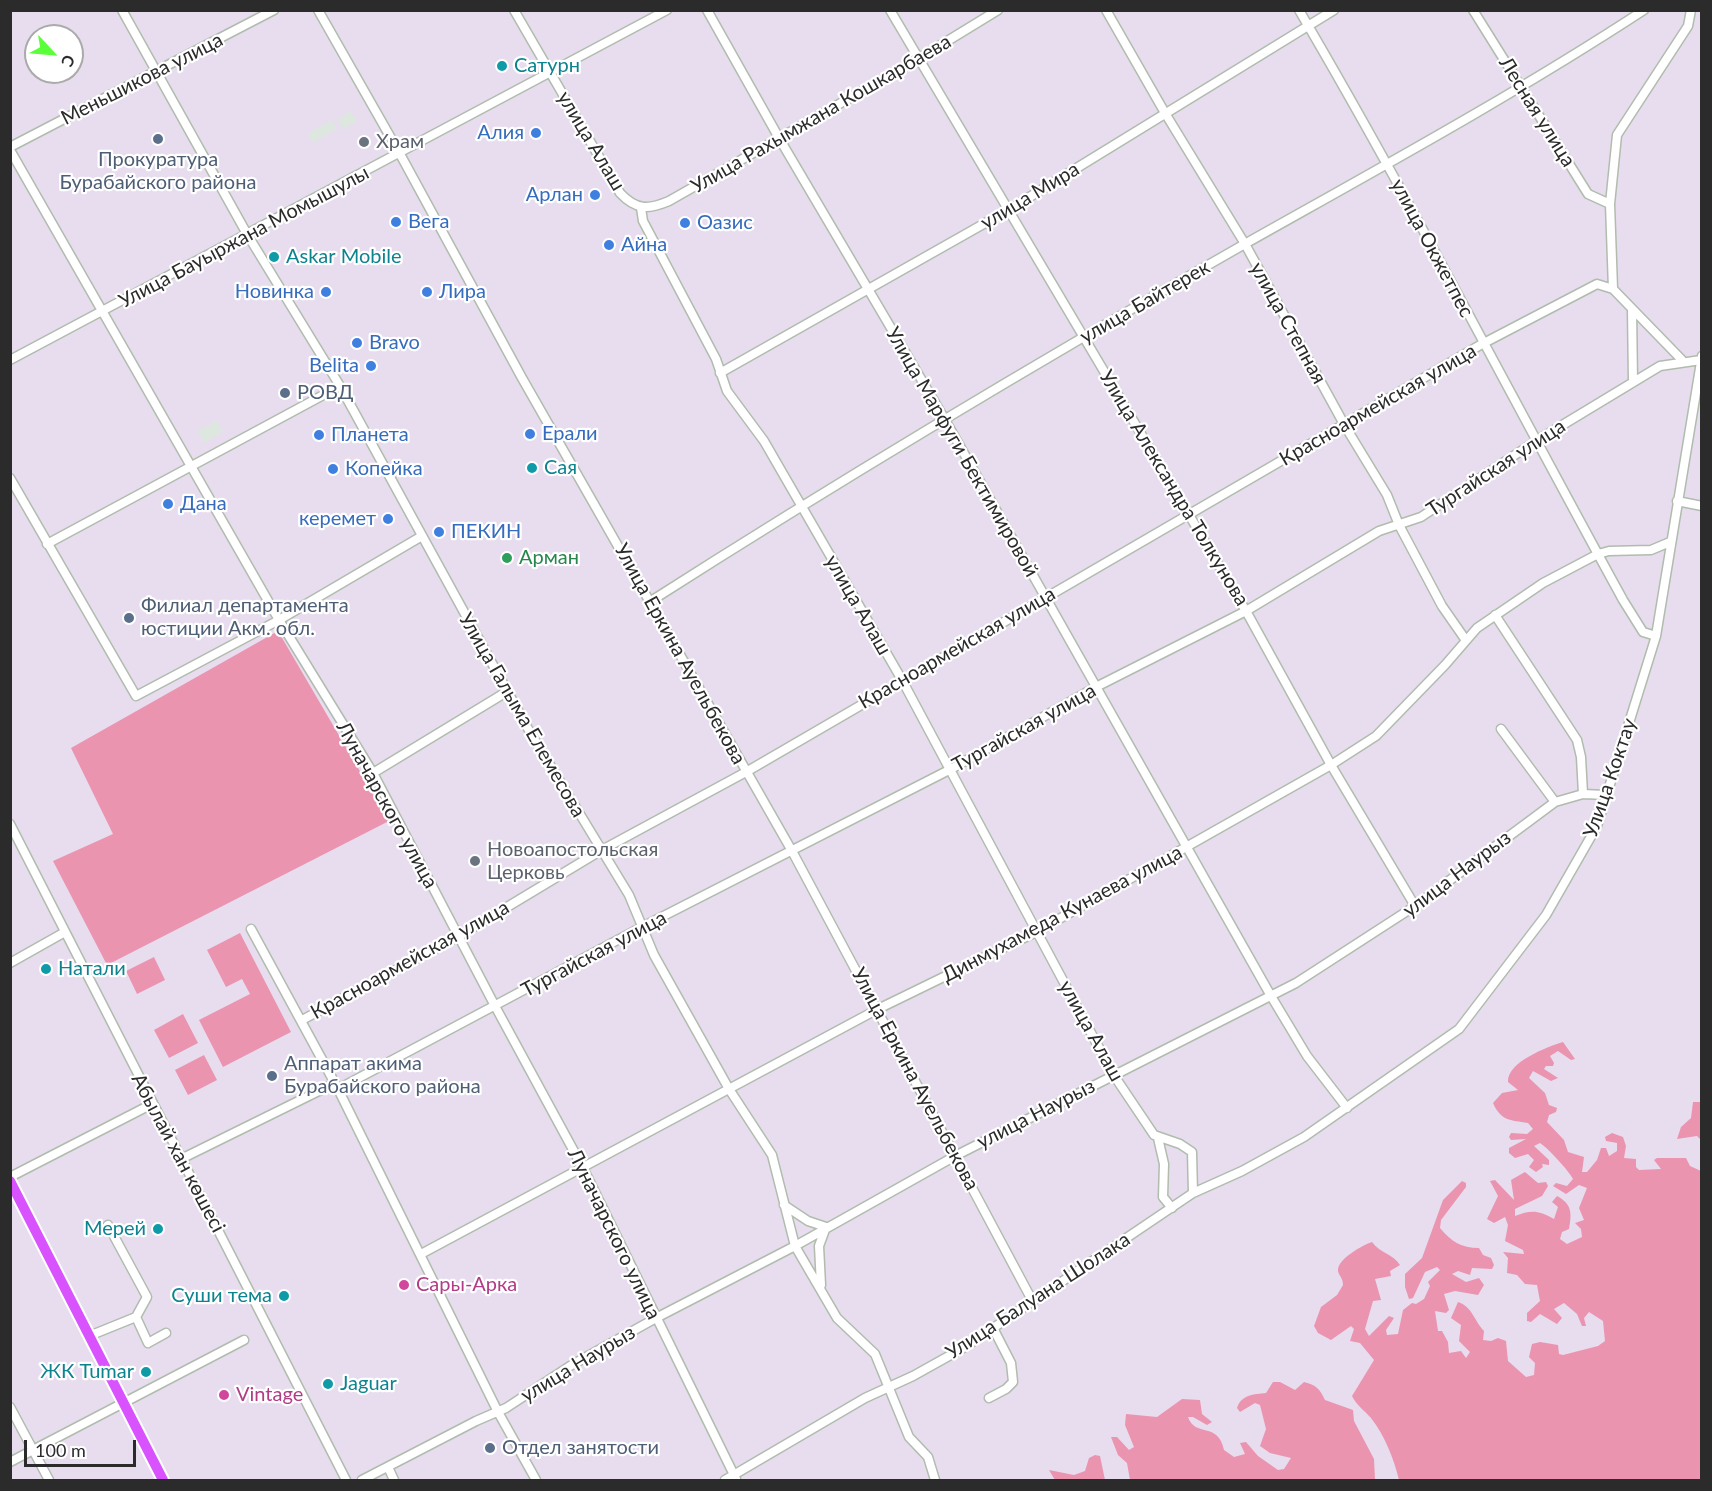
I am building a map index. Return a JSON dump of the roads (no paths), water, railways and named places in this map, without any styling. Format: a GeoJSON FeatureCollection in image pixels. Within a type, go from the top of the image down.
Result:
{"type":"FeatureCollection","features":[{"type":"Feature","properties":{"kind":"main road"},"geometry":{"type":"LineString","coordinates":[[10,1179],[163,1480]]}},
{"type":"Feature","properties":{"kind":"street","name":"Улица Галыма Елемесова"},"geometry":{"type":"LineString","coordinates":[[122,10],[247,234],[339,386],[508,691],[600,851],[629,895],[654,955],[729,1089],[772,1155],[795,1246],[837,1318],[875,1354],[887,1389],[909,1437],[928,1457],[935,1480]]}},
{"type":"Feature","properties":{"kind":"street","name":"Меньшикова улица"},"geometry":{"type":"LineString","coordinates":[[10,149],[274,10]]}},
{"type":"Feature","properties":{"kind":"street","name":"Улица Еркина Ауельбекова"},"geometry":{"type":"LineString","coordinates":[[318,10],[400,154],[522,378],[792,851],[1034,1302]]}},
{"type":"Feature","properties":{"kind":"street","name":"улица Алаш"},"geometry":{"type":"LineString","coordinates":[[514,10],[620,193],[641,208],[643,221],[716,359],[720,373],[736,406],[764,441],[902,680],[1113,1074],[1158,1138]]}},
{"type":"Feature","properties":{"kind":"street","name":"Улица Бауыржана Момышулы"},"geometry":{"type":"LineString","coordinates":[[10,360],[667,10]]}},
{"type":"Feature","properties":{"kind":"street","name":"Улица Марфуги Бектимировой"},"geometry":{"type":"LineString","coordinates":[[707,10],[778,138],[944,418],[1044,597],[1189,847],[1271,996],[1307,1056],[1347,1107]]}},
{"type":"Feature","properties":{"kind":"street","name":"Улица Александра Толкунова"},"geometry":{"type":"LineString","coordinates":[[890,10],[1246,611],[1331,765],[1415,906]]}},
{"type":"Feature","properties":{"kind":"street","name":"Улица Рахымжана Кошкарбаева"},"geometry":{"type":"LineString","coordinates":[[641,208],[669,201],[918,59],[998,10]]}},
{"type":"Feature","properties":{"kind":"street","name":"улица Степная"},"geometry":{"type":"LineString","coordinates":[[1106,10],[1165,113],[1245,244],[1345,426],[1387,495],[1399,525],[1443,606],[1465,639]]}},
{"type":"Feature","properties":{"kind":"street","name":"улица Окжетпес"},"geometry":{"type":"LineString","coordinates":[[1299,10],[1389,165],[1482,344],[1637,624],[1643,632],[1656,636]]}},
{"type":"Feature","properties":{"kind":"street","name":"улица Мира"},"geometry":{"type":"LineString","coordinates":[[720,373],[1010,210],[1334,10]]}},
{"type":"Feature","properties":{"kind":"street","name":"Лесная улица"},"geometry":{"type":"LineString","coordinates":[[1473,10],[1588,194],[1610,204]]}},
{"type":"Feature","properties":{"kind":"street","name":"улица Байтерек"},"geometry":{"type":"LineString","coordinates":[[651,601],[800,505],[944,418],[1245,244],[1389,165],[1644,10]]}},
{"type":"Feature","properties":{"kind":"street"},"geometry":{"type":"LineString","coordinates":[[1682,360],[1613,289],[1610,204],[1617,135],[1688,26],[1691,10]]}},
{"type":"Feature","properties":{"kind":"street","name":"Луначарского улица"},"geometry":{"type":"LineString","coordinates":[[10,149],[279,620],[373,772],[495,1006],[583,1168],[735,1478]]}},
{"type":"Feature","properties":{"kind":"street","name":"Красноармейская улица"},"geometry":{"type":"LineString","coordinates":[[302,1020],[459,936],[600,851],[746,772],[1044,597],[1345,426],[1482,344],[1596,284],[1613,289]]}},
{"type":"Feature","properties":{"kind":"street"},"geometry":{"type":"LineString","coordinates":[[1632,309],[1633,382]]}},
{"type":"Feature","properties":{"kind":"street","name":"Тургайская улица"},"geometry":{"type":"LineString","coordinates":[[182,1159],[337,1086],[495,1006],[642,927],[951,769],[1096,687],[1246,611],[1379,531],[1421,517],[1443,505],[1536,441],[1660,366],[1701,358]]}},
{"type":"Feature","properties":{"kind":"street","name":"Улица Коктау"},"geometry":{"type":"LineString","coordinates":[[1347,1107],[1451,1036],[1477,1007],[1546,915],[1586,849],[1606,795],[1656,636],[1701,358]]}},
{"type":"Feature","properties":{"kind":"street"},"geometry":{"type":"LineString","coordinates":[[716,359],[732,366]]}},
{"type":"Feature","properties":{"kind":"street"},"geometry":{"type":"LineString","coordinates":[[47,544],[339,386]]}},
{"type":"Feature","properties":{"kind":"street"},"geometry":{"type":"LineString","coordinates":[[10,478],[136,696],[279,620],[422,536]]}},
{"type":"Feature","properties":{"kind":"street"},"geometry":{"type":"LineString","coordinates":[[1677,501],[1701,506]]}},
{"type":"Feature","properties":{"kind":"street","name":"Динмухамеда Кунаева улица"},"geometry":{"type":"LineString","coordinates":[[421,1254],[878,1009],[1036,932],[1189,847],[1331,765],[1376,736],[1445,665],[1465,639],[1495,615],[1543,584],[1598,554],[1610,551],[1651,550],[1670,542]]}},
{"type":"Feature","properties":{"kind":"street"},"geometry":{"type":"LineString","coordinates":[[1495,615],[1577,740],[1581,757],[1583,794]]}},
{"type":"Feature","properties":{"kind":"street"},"geometry":{"type":"LineString","coordinates":[[373,772],[508,691]]}},
{"type":"Feature","properties":{"kind":"street"},"geometry":{"type":"LineString","coordinates":[[1501,729],[1555,802]]}},
{"type":"Feature","properties":{"kind":"street","name":"улица Наурыз"},"geometry":{"type":"LineString","coordinates":[[362,1480],[498,1412],[570,1366],[656,1318],[795,1246],[957,1155],[1296,983],[1415,906],[1555,802],[1583,794],[1606,795]]}},
{"type":"Feature","properties":{"kind":"street","name":"Абылай хан көшесі"},"geometry":{"type":"LineString","coordinates":[[10,824],[346,1480]]}},
{"type":"Feature","properties":{"kind":"street"},"geometry":{"type":"LineString","coordinates":[[251,929],[337,1086],[498,1412],[536,1480]]}},
{"type":"Feature","properties":{"kind":"street"},"geometry":{"type":"LineString","coordinates":[[10,963],[65,932]]}},
{"type":"Feature","properties":{"kind":"street"},"geometry":{"type":"LineString","coordinates":[[10,1179],[152,1104]]}},
{"type":"Feature","properties":{"kind":"street","name":"Улица Балуана Шолака"},"geometry":{"type":"LineString","coordinates":[[725,1480],[735,1478],[865,1398],[913,1377],[1034,1302],[1092,1259],[1193,1193],[1242,1172],[1304,1137],[1347,1107]]}},
{"type":"Feature","properties":{"kind":"street"},"geometry":{"type":"LineString","coordinates":[[1172,1208],[1163,1197],[1164,1164],[1158,1138],[1180,1144],[1192,1152],[1193,1193]]}},
{"type":"Feature","properties":{"kind":"street"},"geometry":{"type":"LineString","coordinates":[[784,1205],[808,1221],[826,1227],[819,1246],[818,1261],[823,1295]]}},
{"type":"Feature","properties":{"kind":"street"},"geometry":{"type":"LineString","coordinates":[[89,1336],[136,1317],[147,1297],[108,1224]]}},
{"type":"Feature","properties":{"kind":"street"},"geometry":{"type":"LineString","coordinates":[[136,1317],[148,1342],[166,1333]]}},
{"type":"Feature","properties":{"kind":"street"},"geometry":{"type":"LineString","coordinates":[[989,1398],[1006,1389],[1013,1382],[1011,1363],[993,1328]]}},
{"type":"Feature","properties":{"kind":"street"},"geometry":{"type":"LineString","coordinates":[[10,1462],[244,1340]]}},
{"type":"Feature","properties":{"kind":"street"},"geometry":{"type":"LineString","coordinates":[[10,1407],[49,1480]]}},
{"type":"Feature","properties":{"kind":"street"},"geometry":{"type":"LineString","coordinates":[[388,1467],[394,1480]]}},
{"type":"Feature","properties":{"kind":"place","name":"Сатурн"},"geometry":{"type":"Point","coordinates":[502,66]}},
{"type":"Feature","properties":{"kind":"place","name":"Алия"},"geometry":{"type":"Point","coordinates":[536,133]}},
{"type":"Feature","properties":{"kind":"place","name":"Прокуратура Бурабайского района"},"geometry":{"type":"Point","coordinates":[158,139]}},
{"type":"Feature","properties":{"kind":"place","name":"Храм"},"geometry":{"type":"Point","coordinates":[364,142]}},
{"type":"Feature","properties":{"kind":"place","name":"Арлан"},"geometry":{"type":"Point","coordinates":[595,195]}},
{"type":"Feature","properties":{"kind":"place","name":"Вега"},"geometry":{"type":"Point","coordinates":[396,222]}},
{"type":"Feature","properties":{"kind":"place","name":"Оазис"},"geometry":{"type":"Point","coordinates":[685,223]}},
{"type":"Feature","properties":{"kind":"place","name":"Айна"},"geometry":{"type":"Point","coordinates":[609,245]}},
{"type":"Feature","properties":{"kind":"place","name":"Askar Mobile"},"geometry":{"type":"Point","coordinates":[274,257]}},
{"type":"Feature","properties":{"kind":"place","name":"Новинка"},"geometry":{"type":"Point","coordinates":[326,292]}},
{"type":"Feature","properties":{"kind":"place","name":"Лира"},"geometry":{"type":"Point","coordinates":[427,292]}},
{"type":"Feature","properties":{"kind":"place","name":"Bravo"},"geometry":{"type":"Point","coordinates":[357,343]}},
{"type":"Feature","properties":{"kind":"place","name":"Belita"},"geometry":{"type":"Point","coordinates":[371,366]}},
{"type":"Feature","properties":{"kind":"place","name":"РОВД"},"geometry":{"type":"Point","coordinates":[285,393]}},
{"type":"Feature","properties":{"kind":"place","name":"Ерали"},"geometry":{"type":"Point","coordinates":[530,434]}},
{"type":"Feature","properties":{"kind":"place","name":"Планета"},"geometry":{"type":"Point","coordinates":[319,435]}},
{"type":"Feature","properties":{"kind":"place","name":"Сая"},"geometry":{"type":"Point","coordinates":[532,468]}},
{"type":"Feature","properties":{"kind":"place","name":"Копейка"},"geometry":{"type":"Point","coordinates":[333,469]}},
{"type":"Feature","properties":{"kind":"place","name":"Дана"},"geometry":{"type":"Point","coordinates":[168,504]}},
{"type":"Feature","properties":{"kind":"place","name":"керемет"},"geometry":{"type":"Point","coordinates":[388,519]}},
{"type":"Feature","properties":{"kind":"place","name":"ПЕКИН"},"geometry":{"type":"Point","coordinates":[439,532]}},
{"type":"Feature","properties":{"kind":"place","name":"Арман"},"geometry":{"type":"Point","coordinates":[507,558]}},
{"type":"Feature","properties":{"kind":"place","name":"Филиал департамента юстиции Акм. обл."},"geometry":{"type":"Point","coordinates":[129,618]}},
{"type":"Feature","properties":{"kind":"place","name":"Новоапостольская Церковь"},"geometry":{"type":"Point","coordinates":[475,861]}},
{"type":"Feature","properties":{"kind":"place","name":"Натали"},"geometry":{"type":"Point","coordinates":[46,969]}},
{"type":"Feature","properties":{"kind":"place","name":"Аппарат акима Бурабайского района"},"geometry":{"type":"Point","coordinates":[272,1076]}},
{"type":"Feature","properties":{"kind":"place","name":"Мерей"},"geometry":{"type":"Point","coordinates":[158,1229]}},
{"type":"Feature","properties":{"kind":"place","name":"Сары-Арка"},"geometry":{"type":"Point","coordinates":[404,1285]}},
{"type":"Feature","properties":{"kind":"place","name":"Суши тема"},"geometry":{"type":"Point","coordinates":[284,1296]}},
{"type":"Feature","properties":{"kind":"place","name":"ЖК Tumar"},"geometry":{"type":"Point","coordinates":[146,1372]}},
{"type":"Feature","properties":{"kind":"place","name":"Jaguar"},"geometry":{"type":"Point","coordinates":[328,1384]}},
{"type":"Feature","properties":{"kind":"place","name":"Vintage"},"geometry":{"type":"Point","coordinates":[224,1395]}},
{"type":"Feature","properties":{"kind":"place","name":"Отдел занятости"},"geometry":{"type":"Point","coordinates":[490,1448]}}]}
